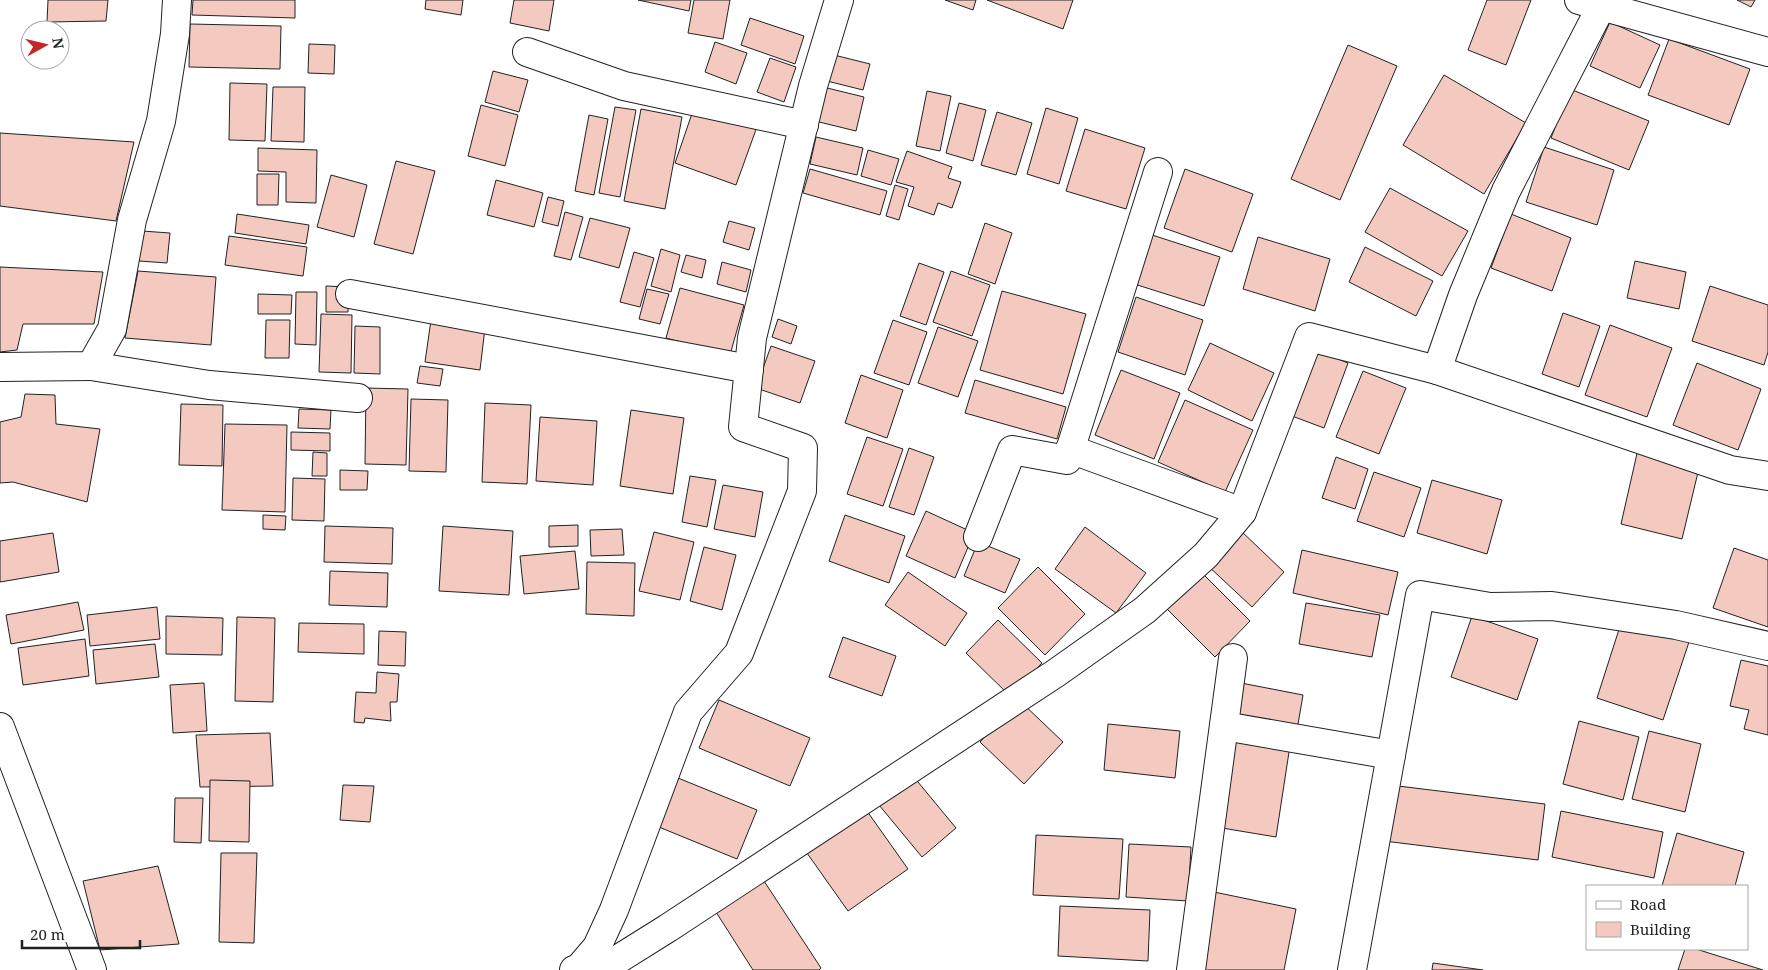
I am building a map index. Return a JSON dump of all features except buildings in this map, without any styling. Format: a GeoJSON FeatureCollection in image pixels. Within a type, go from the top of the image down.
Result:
{"type":"FeatureCollection","features":[{"type":"Feature","properties":{"kind":"street"},"geometry":{"type":"LineString","coordinates":[[91,366],[112,329],[132,220],[161,121],[175,34],[177,0]]}},
{"type":"Feature","properties":{"kind":"street"},"geometry":{"type":"LineString","coordinates":[[574,970],[579,968],[597,947],[614,910],[688,712],[739,653],[802,491],[804,448],[743,427],[752,338],[813,86],[839,0]]}},
{"type":"Feature","properties":{"kind":"street"},"geometry":{"type":"LineString","coordinates":[[1437,370],[1463,296],[1506,191],[1590,4],[1768,52]]}},
{"type":"Feature","properties":{"kind":"street"},"geometry":{"type":"LineString","coordinates":[[527,52],[624,86],[804,125]]}},
{"type":"Feature","properties":{"kind":"street"},"geometry":{"type":"LineString","coordinates":[[978,537],[1012,450],[1067,460],[1158,172]]}},
{"type":"Feature","properties":{"kind":"street"},"geometry":{"type":"LineString","coordinates":[[350,294],[749,369]]}},
{"type":"Feature","properties":{"kind":"street"},"geometry":{"type":"LineString","coordinates":[[585,970],[612,963],[668,928],[1064,667],[1145,610],[1206,555],[1242,512],[1309,337],[1437,370],[1730,470],[1768,476]]}},
{"type":"Feature","properties":{"kind":"street"},"geometry":{"type":"LineString","coordinates":[[0,367],[91,366],[210,385],[358,398]]}},
{"type":"Feature","properties":{"kind":"street"},"geometry":{"type":"LineString","coordinates":[[1070,449],[1242,512]]}},
{"type":"Feature","properties":{"kind":"street"},"geometry":{"type":"LineString","coordinates":[[1352,970],[1420,595],[1490,607],[1552,606],[1676,625],[1768,646]]}},
{"type":"Feature","properties":{"kind":"street"},"geometry":{"type":"LineString","coordinates":[[1191,970],[1233,658]]}},
{"type":"Feature","properties":{"kind":"street"},"geometry":{"type":"LineString","coordinates":[[1224,726],[1391,756]]}},
{"type":"Feature","properties":{"kind":"street"},"geometry":{"type":"LineString","coordinates":[[0,727],[92,970]]}}]}
